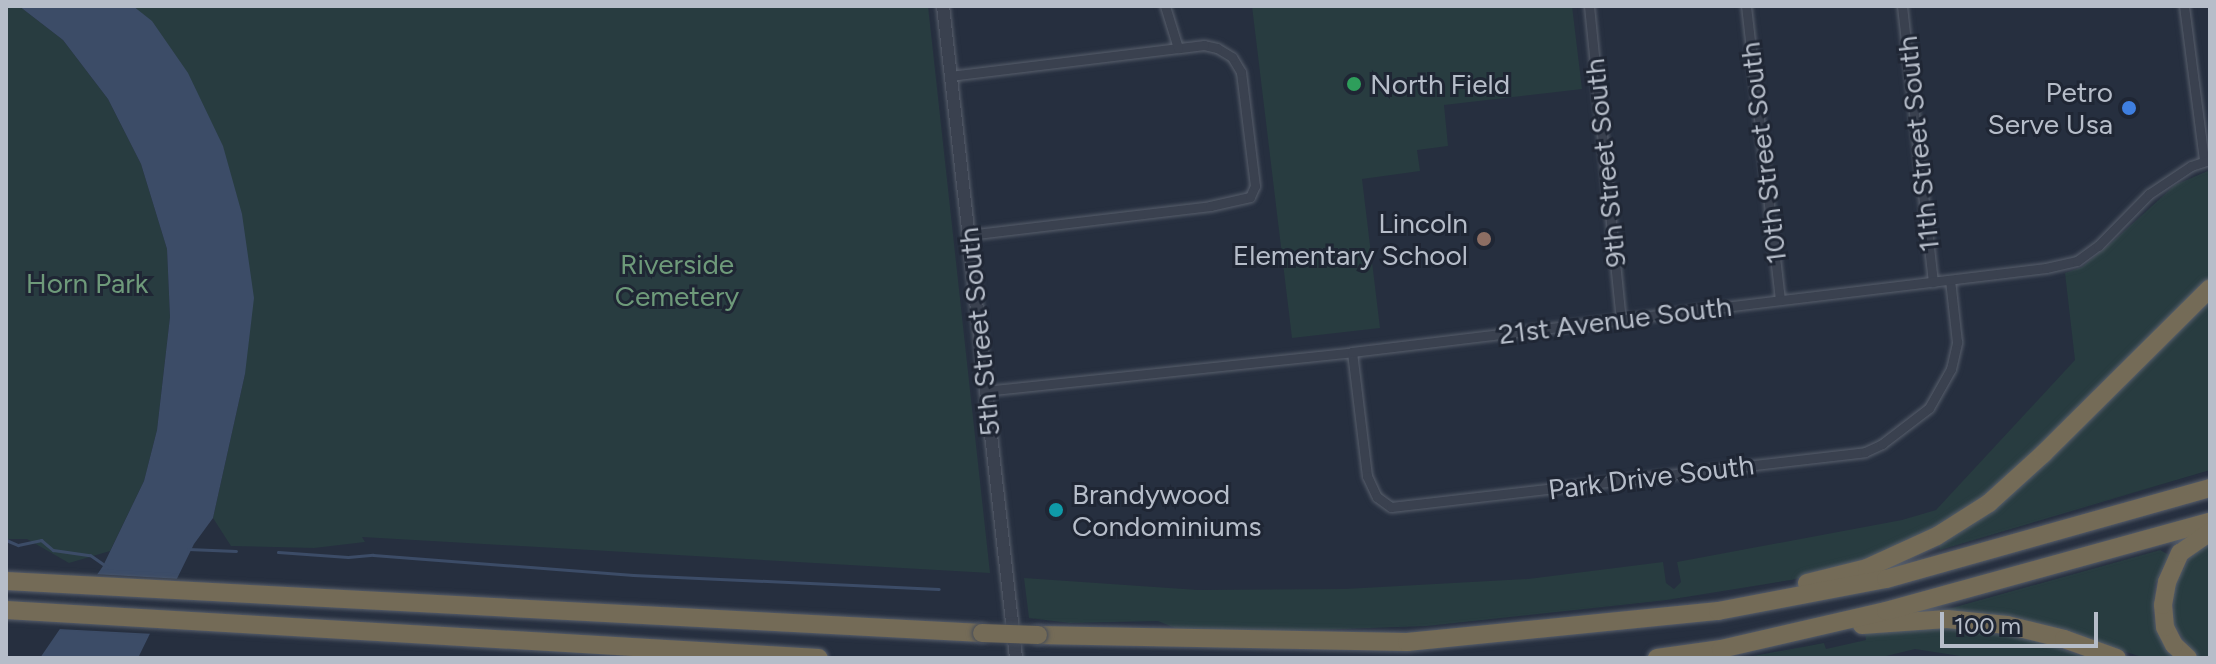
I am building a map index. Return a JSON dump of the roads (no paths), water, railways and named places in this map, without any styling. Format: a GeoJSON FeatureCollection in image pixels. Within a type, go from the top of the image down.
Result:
{"type":"FeatureCollection","features":[{"type":"Feature","properties":{"kind":"highway"},"geometry":{"type":"LineString","coordinates":[[1669,617],[1867,568],[1937,536],[1989,503],[2043,454],[2210,288]]}},
{"type":"Feature","properties":{"kind":"highway"},"geometry":{"type":"LineString","coordinates":[[6,581],[982,633],[1407,642],[1669,617],[1886,579],[2210,488]]}},
{"type":"Feature","properties":{"kind":"highway"},"geometry":{"type":"LineString","coordinates":[[1657,658],[1721,649],[1803,630],[2210,522]]}},
{"type":"Feature","properties":{"kind":"highway"},"geometry":{"type":"LineString","coordinates":[[2188,658],[2174,645],[2165,627],[2163,605],[2167,582],[2180,553],[2210,532]]}},
{"type":"Feature","properties":{"kind":"highway"},"geometry":{"type":"LineString","coordinates":[[6,610],[272,623],[819,658]]}},
{"type":"Feature","properties":{"kind":"highway"},"geometry":{"type":"LineString","coordinates":[[1803,630],[1947,619],[2007,625],[2064,639],[2117,658]]}},
{"type":"Feature","properties":{"kind":"street","name":"5th Street South"},"geometry":{"type":"LineString","coordinates":[[943,6],[1016,658]]}},
{"type":"Feature","properties":{"kind":"street"},"geometry":{"type":"LineString","coordinates":[[1165,6],[1178,48]]}},
{"type":"Feature","properties":{"kind":"street","name":"9th Street South"},"geometry":{"type":"LineString","coordinates":[[1589,6],[1621,319]]}},
{"type":"Feature","properties":{"kind":"street","name":"10th Street South"},"geometry":{"type":"LineString","coordinates":[[1746,6],[1780,299]]}},
{"type":"Feature","properties":{"kind":"street","name":"11th Street South"},"geometry":{"type":"LineString","coordinates":[[1902,6],[1933,282]]}},
{"type":"Feature","properties":{"kind":"street"},"geometry":{"type":"LineString","coordinates":[[2184,6],[2207,160]]}},
{"type":"Feature","properties":{"kind":"street"},"geometry":{"type":"LineString","coordinates":[[950,76],[1204,45],[1217,48],[1232,57],[1241,72],[1255,186],[1246,199],[968,235]]}},
{"type":"Feature","properties":{"kind":"street","name":"21st Avenue South"},"geometry":{"type":"LineString","coordinates":[[984,391],[1352,352],[1950,280],[2077,261],[2098,246],[2149,194],[2207,160]]}},
{"type":"Feature","properties":{"kind":"street","name":"Park Drive South"},"geometry":{"type":"LineString","coordinates":[[1352,352],[1367,476],[1377,497],[1391,507],[1865,452],[1882,444],[1929,408],[1951,369],[1957,342],[1950,280]]}},
{"type":"Feature","properties":{"kind":"water"},"geometry":{"type":"Polygon","coordinates":[[[19,6],[133,6],[152,21],[188,73],[223,146],[242,214],[254,298],[245,374],[213,518],[194,544],[138,658],[40,658],[103,566],[144,481],[157,430],[170,317],[167,249],[141,164],[108,99],[63,40],[19,6]]]}},
{"type":"Feature","properties":{"kind":"waterway"},"geometry":{"type":"LineString","coordinates":[[6,540],[18,545],[41,540],[53,550],[90,555],[107,567]]}},
{"type":"Feature","properties":{"kind":"waterway"},"geometry":{"type":"LineString","coordinates":[[188,549],[236,551]]}},
{"type":"Feature","properties":{"kind":"waterway"},"geometry":{"type":"LineString","coordinates":[[278,552],[348,557],[373,555],[633,575],[939,589]]}},
{"type":"Feature","properties":{"kind":"place","name":"North Field"},"geometry":{"type":"Point","coordinates":[1354,84]}},
{"type":"Feature","properties":{"kind":"place","name":"Petro Serve Usa"},"geometry":{"type":"Point","coordinates":[2129,108]}},
{"type":"Feature","properties":{"kind":"place","name":"Lincoln Elementary School"},"geometry":{"type":"Point","coordinates":[1484,239]}},
{"type":"Feature","properties":{"kind":"place","name":"Brandywood Condominiums"},"geometry":{"type":"Point","coordinates":[1056,510]}},
{"type":"Feature","properties":{"kind":"park label","name":"Riverside Cemetery"},"geometry":{"type":"Point","coordinates":[677,280]}},
{"type":"Feature","properties":{"kind":"park label","name":"Horn Park"},"geometry":{"type":"Point","coordinates":[87,283]}}]}
